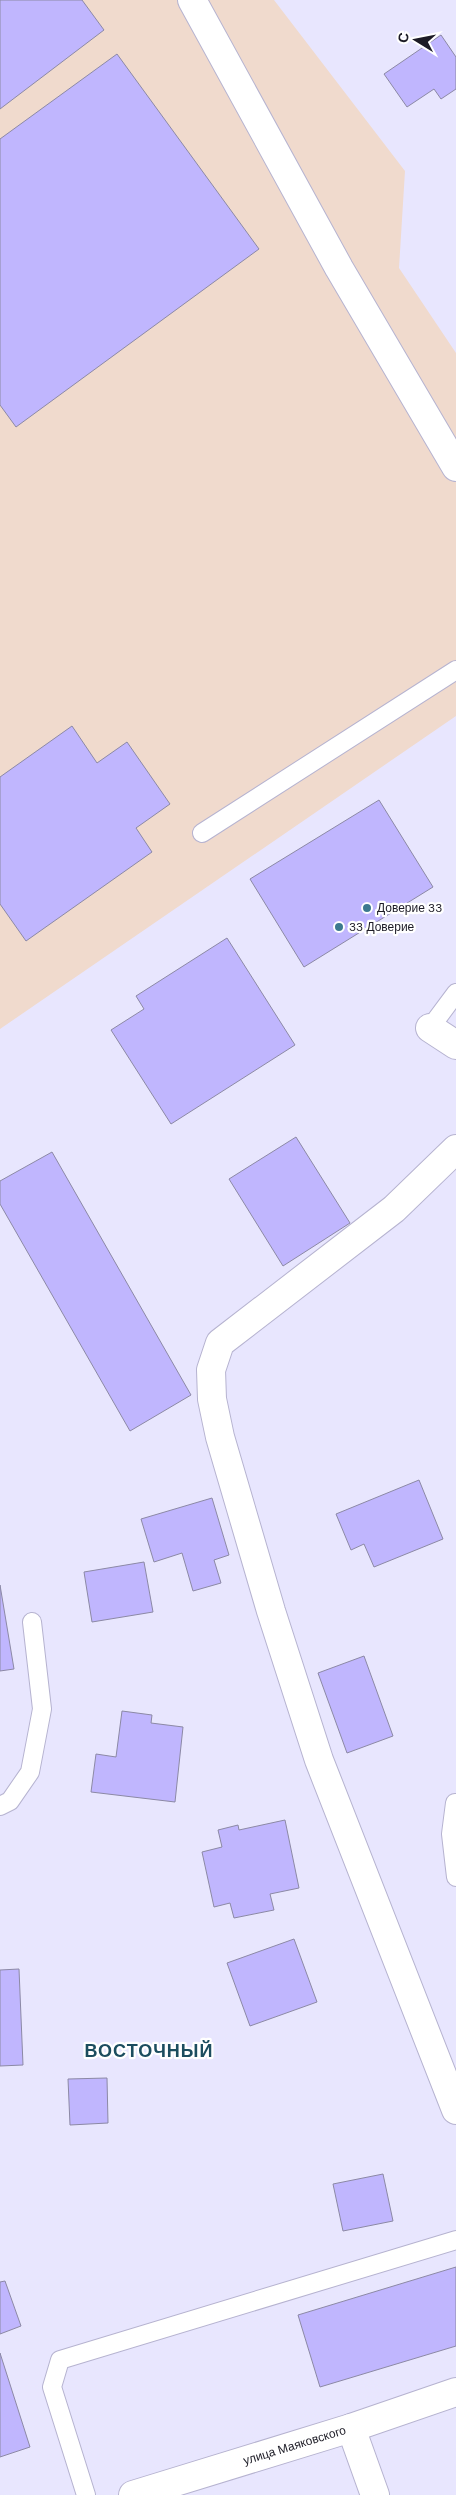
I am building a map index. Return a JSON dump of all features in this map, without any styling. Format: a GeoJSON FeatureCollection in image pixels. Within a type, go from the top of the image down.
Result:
{"type":"FeatureCollection","features":[{"type":"Feature","properties":{"kind":"street"},"geometry":{"type":"LineString","coordinates":[[192,0],[339,268],[456,467]]}},
{"type":"Feature","properties":{"kind":"street"},"geometry":{"type":"LineString","coordinates":[[430,1028],[456,1045]]}},
{"type":"Feature","properties":{"kind":"street"},"geometry":{"type":"LineString","coordinates":[[456,1149],[394,1209],[220,1343],[211,1370],[212,1399],[220,1437],[319,1760],[456,2110]]}},
{"type":"Feature","properties":{"kind":"street","name":"улица Маяковского"},"geometry":{"type":"LineString","coordinates":[[133,2495],[351,2428],[456,2392]]}},
{"type":"Feature","properties":{"kind":"street"},"geometry":{"type":"LineString","coordinates":[[351,2428],[375,2495]]}},
{"type":"Feature","properties":{"kind":"lane"},"geometry":{"type":"LineString","coordinates":[[202,833],[456,670]]}},
{"type":"Feature","properties":{"kind":"lane"},"geometry":{"type":"LineString","coordinates":[[430,1028],[456,993]]}},
{"type":"Feature","properties":{"kind":"lane"},"geometry":{"type":"LineString","coordinates":[[0,1806],[10,1801],[30,1772],[42,1709],[32,1622]]}},
{"type":"Feature","properties":{"kind":"lane"},"geometry":{"type":"LineString","coordinates":[[455,1803],[452,1834],[456,1877]]}},
{"type":"Feature","properties":{"kind":"lane"},"geometry":{"type":"LineString","coordinates":[[86,2495],[52,2387],[60,2360],[456,2240]]}},
{"type":"Feature","properties":{"kind":"shaded area"},"geometry":{"type":"Polygon","coordinates":[[[0,0],[274,0],[405,171],[399,268],[456,353],[456,716],[0,1029],[0,0]]]}},
{"type":"Feature","properties":{"kind":"building"},"geometry":{"type":"Polygon","coordinates":[[[0,0],[82,0],[104,30],[0,109],[0,0]]]}},
{"type":"Feature","properties":{"kind":"building"},"geometry":{"type":"Polygon","coordinates":[[[441,35],[456,57],[456,89],[441,99],[434,89],[407,107],[384,74],[441,35]]]}},
{"type":"Feature","properties":{"kind":"building"},"geometry":{"type":"Polygon","coordinates":[[[117,54],[259,249],[16,427],[0,405],[0,139],[117,54]]]}},
{"type":"Feature","properties":{"kind":"building"},"geometry":{"type":"Polygon","coordinates":[[[72,726],[97,763],[127,742],[170,804],[136,828],[152,852],[26,941],[0,904],[0,777],[72,726]]]}},
{"type":"Feature","properties":{"kind":"building"},"geometry":{"type":"Polygon","coordinates":[[[379,800],[433,887],[304,967],[250,879],[379,800]]]}},
{"type":"Feature","properties":{"kind":"building"},"geometry":{"type":"Polygon","coordinates":[[[227,938],[295,1045],[171,1124],[111,1030],[144,1009],[136,996],[227,938]]]}},
{"type":"Feature","properties":{"kind":"building"},"geometry":{"type":"Polygon","coordinates":[[[296,1137],[350,1223],[283,1266],[229,1179],[296,1137]]]}},
{"type":"Feature","properties":{"kind":"building"},"geometry":{"type":"Polygon","coordinates":[[[52,1152],[191,1395],[130,1431],[0,1204],[0,1181],[52,1152]]]}},
{"type":"Feature","properties":{"kind":"building"},"geometry":{"type":"Polygon","coordinates":[[[419,1480],[443,1539],[374,1567],[364,1544],[351,1550],[336,1514],[419,1480]]]}},
{"type":"Feature","properties":{"kind":"building"},"geometry":{"type":"Polygon","coordinates":[[[212,1498],[229,1555],[214,1560],[221,1583],[193,1591],[182,1553],[154,1562],[141,1519],[212,1498]]]}},
{"type":"Feature","properties":{"kind":"building"},"geometry":{"type":"Polygon","coordinates":[[[144,1562],[153,1612],[92,1622],[84,1572],[144,1562]]]}},
{"type":"Feature","properties":{"kind":"building"},"geometry":{"type":"Polygon","coordinates":[[[0,1585],[14,1669],[0,1671],[0,1585]]]}},
{"type":"Feature","properties":{"kind":"building"},"geometry":{"type":"Polygon","coordinates":[[[364,1656],[393,1736],[347,1753],[318,1673],[364,1656]]]}},
{"type":"Feature","properties":{"kind":"building"},"geometry":{"type":"Polygon","coordinates":[[[122,1711],[152,1715],[151,1723],[183,1727],[175,1802],[91,1792],[96,1754],[116,1757],[122,1711]]]}},
{"type":"Feature","properties":{"kind":"building"},"geometry":{"type":"Polygon","coordinates":[[[285,1820],[299,1888],[270,1894],[274,1910],[234,1918],[230,1903],[214,1907],[202,1852],[222,1847],[218,1830],[238,1825],[239,1830],[285,1820]]]}},
{"type":"Feature","properties":{"kind":"building"},"geometry":{"type":"Polygon","coordinates":[[[294,1939],[317,2002],[250,2026],[227,1963],[294,1939]]]}},
{"type":"Feature","properties":{"kind":"building"},"geometry":{"type":"Polygon","coordinates":[[[19,1969],[23,2065],[0,2066],[0,1970],[19,1969]]]}},
{"type":"Feature","properties":{"kind":"building"},"geometry":{"type":"Polygon","coordinates":[[[107,2078],[108,2123],[70,2125],[68,2079],[107,2078]]]}},
{"type":"Feature","properties":{"kind":"building"},"geometry":{"type":"Polygon","coordinates":[[[383,2174],[393,2221],[343,2231],[333,2184],[383,2174]]]}},
{"type":"Feature","properties":{"kind":"building"},"geometry":{"type":"Polygon","coordinates":[[[456,2267],[456,2346],[320,2387],[298,2315],[456,2267]]]}},
{"type":"Feature","properties":{"kind":"building"},"geometry":{"type":"Polygon","coordinates":[[[5,2281],[21,2326],[0,2334],[0,2282],[5,2281]]]}},
{"type":"Feature","properties":{"kind":"building"},"geometry":{"type":"Polygon","coordinates":[[[0,2353],[30,2447],[0,2457],[0,2353]]]}},
{"type":"Feature","properties":{"kind":"place","name":"Доверие 33"},"geometry":{"type":"Point","coordinates":[367,908]}},
{"type":"Feature","properties":{"kind":"place","name":"33 Доверие"},"geometry":{"type":"Point","coordinates":[339,927]}},
{"type":"Feature","properties":{"kind":"district","name":"ВОСТОЧНЫЙ"},"geometry":{"type":"Point","coordinates":[149,2051]}}]}
